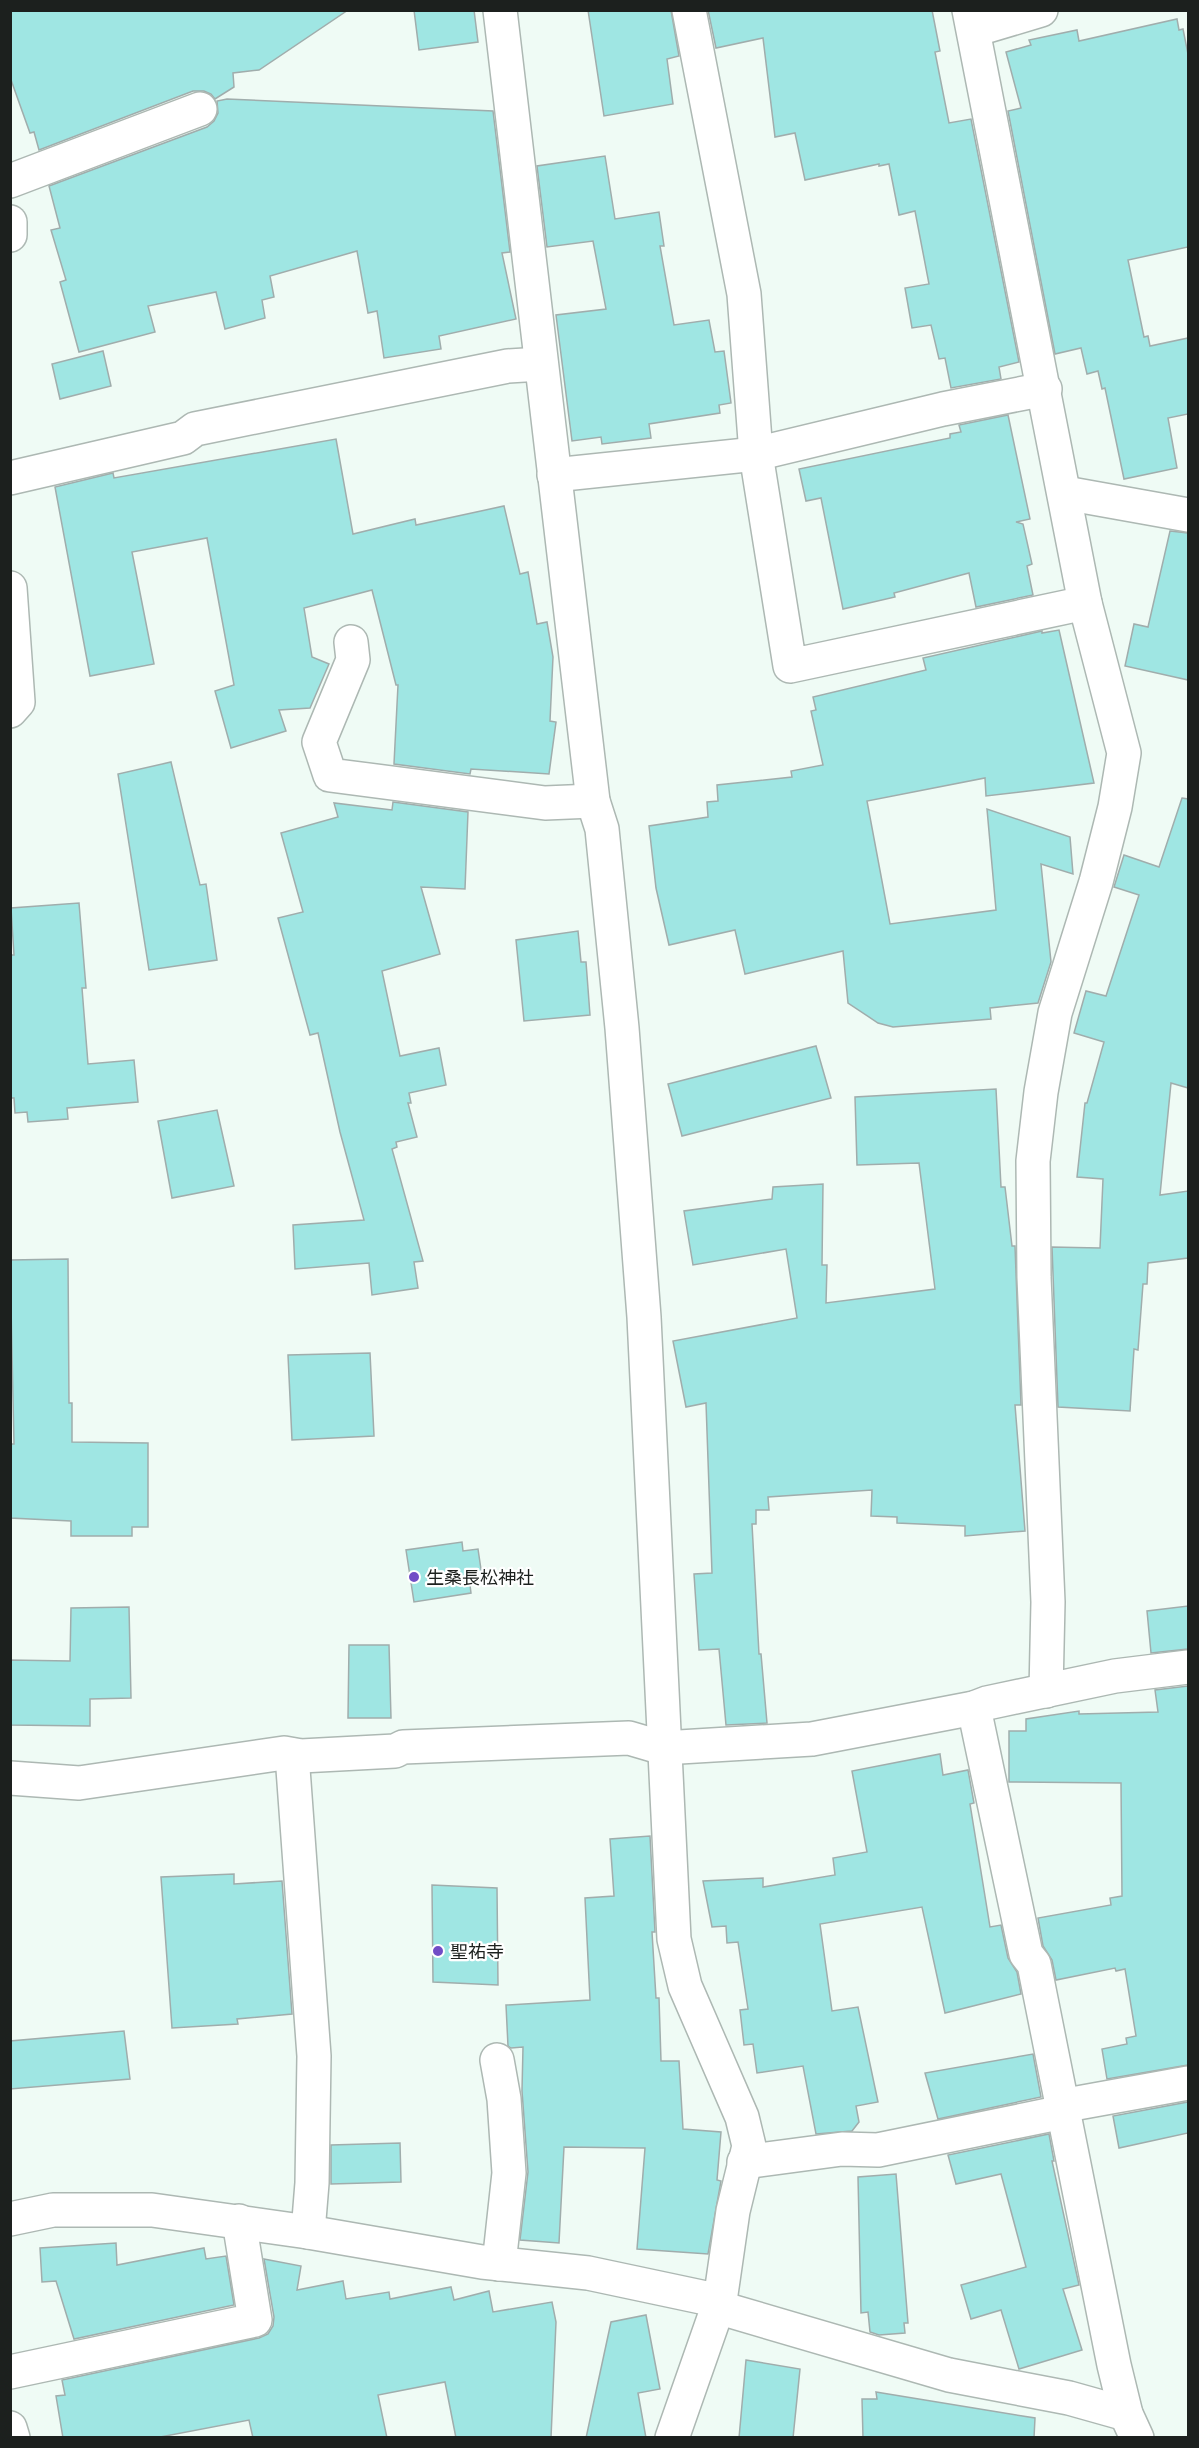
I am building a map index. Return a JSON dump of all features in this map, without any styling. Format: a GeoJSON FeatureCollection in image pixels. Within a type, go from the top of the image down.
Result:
{"type":"FeatureCollection","features":[{"type":"Feature","properties":{"kind":"street"},"geometry":{"type":"LineString","coordinates":[[500,10],[593,801],[602,829],[622,1028],[642,1294],[674,1939],[685,1986],[742,2117],[749,2146],[733,2211],[718,2304],[672,2438]]}},
{"type":"Feature","properties":{"kind":"street"},"geometry":{"type":"LineString","coordinates":[[689,10],[744,294],[756,454],[790,666],[1085,603]]}},
{"type":"Feature","properties":{"kind":"street"},"geometry":{"type":"LineString","coordinates":[[1041,10],[971,20],[1045,389],[1085,603],[1124,753],[1115,807],[1096,882],[1055,1013],[1041,1092],[1033,1161],[1034,1276],[1048,1602],[1046,1690]]}},
{"type":"Feature","properties":{"kind":"street"},"geometry":{"type":"LineString","coordinates":[[10,181],[200,109]]}},
{"type":"Feature","properties":{"kind":"street"},"geometry":{"type":"LineString","coordinates":[[10,222],[10,236]]}},
{"type":"Feature","properties":{"kind":"street"},"geometry":{"type":"LineString","coordinates":[[10,478],[183,438],[195,429],[508,366],[541,364]]}},
{"type":"Feature","properties":{"kind":"street"},"geometry":{"type":"LineString","coordinates":[[554,475],[756,454],[943,409],[1045,389]]}},
{"type":"Feature","properties":{"kind":"street"},"geometry":{"type":"LineString","coordinates":[[1065,493],[1188,516]]}},
{"type":"Feature","properties":{"kind":"street"},"geometry":{"type":"LineString","coordinates":[[10,588],[18,702],[10,711]]}},
{"type":"Feature","properties":{"kind":"street"},"geometry":{"type":"LineString","coordinates":[[351,642],[353,660],[320,742],[330,775],[545,803],[593,801]]}},
{"type":"Feature","properties":{"kind":"street"},"geometry":{"type":"LineString","coordinates":[[10,1778],[79,1783],[284,1753],[292,1755],[395,1751],[403,1747],[629,1738],[663,1748],[828,1737],[974,1708],[987,1703],[1115,1676],[1188,1667]]}},
{"type":"Feature","properties":{"kind":"street"},"geometry":{"type":"LineString","coordinates":[[974,1708],[1026,1954],[1034,1964],[1112,2354],[1132,2426]]}},
{"type":"Feature","properties":{"kind":"street"},"geometry":{"type":"LineString","coordinates":[[292,1755],[314,2056],[312,2183],[308,2232]]}},
{"type":"Feature","properties":{"kind":"street"},"geometry":{"type":"LineString","coordinates":[[497,2060],[504,2099],[509,2173],[499,2264]]}},
{"type":"Feature","properties":{"kind":"street"},"geometry":{"type":"LineString","coordinates":[[744,2162],[842,2149],[878,2150],[1188,2083]]}},
{"type":"Feature","properties":{"kind":"street"},"geometry":{"type":"LineString","coordinates":[[10,2219],[53,2210],[152,2210],[239,2221],[499,2264],[588,2274],[718,2304],[949,2375],[1069,2398],[1132,2426]]}},
{"type":"Feature","properties":{"kind":"street"},"geometry":{"type":"LineString","coordinates":[[10,2372],[255,2320],[239,2221]]}},
{"type":"Feature","properties":{"kind":"street"},"geometry":{"type":"LineString","coordinates":[[10,2428],[13,2438]]}},
{"type":"Feature","properties":{"kind":"building"},"geometry":{"type":"Polygon","coordinates":[[[10,10],[348,10],[259,70],[233,73],[234,87],[215,99],[204,91],[193,91],[39,150],[34,132],[30,133],[10,77],[10,10]]]}},
{"type":"Feature","properties":{"kind":"building"},"geometry":{"type":"Polygon","coordinates":[[[414,10],[474,10],[478,42],[419,50],[414,10]]]}},
{"type":"Feature","properties":{"kind":"building"},"geometry":{"type":"Polygon","coordinates":[[[588,10],[671,10],[679,56],[667,59],[673,104],[604,116],[588,10]]]}},
{"type":"Feature","properties":{"kind":"building"},"geometry":{"type":"Polygon","coordinates":[[[708,10],[932,10],[940,51],[935,52],[949,123],[971,119],[1019,362],[999,367],[1001,379],[951,388],[945,358],[939,359],[931,325],[912,328],[905,288],[929,284],[915,211],[899,215],[889,164],[879,166],[879,164],[805,180],[795,133],[775,137],[763,38],[716,48],[708,10]]]}},
{"type":"Feature","properties":{"kind":"building"},"geometry":{"type":"Polygon","coordinates":[[[1177,19],[1179,30],[1183,29],[1188,54],[1188,247],[1128,260],[1144,337],[1148,336],[1150,346],[1188,338],[1188,414],[1168,418],[1177,468],[1124,479],[1105,388],[1102,389],[1098,371],[1087,374],[1081,348],[1055,354],[1008,111],[1021,108],[1006,52],[1031,45],[1029,40],[1077,30],[1079,41],[1177,19]]]}},
{"type":"Feature","properties":{"kind":"building"},"geometry":{"type":"Polygon","coordinates":[[[227,99],[493,111],[510,252],[502,253],[516,319],[439,336],[441,349],[384,358],[377,311],[368,313],[357,251],[270,276],[274,297],[262,300],[265,318],[225,329],[216,292],[148,306],[155,332],[79,352],[60,282],[66,280],[51,230],[60,228],[49,186],[207,127],[218,113],[217,101],[227,99]]]}},
{"type":"Feature","properties":{"kind":"building"},"geometry":{"type":"Polygon","coordinates":[[[605,156],[615,219],[659,212],[664,246],[660,246],[674,325],[709,320],[715,352],[724,351],[731,403],[719,405],[720,413],[649,424],[651,438],[602,444],[601,437],[572,441],[556,315],[606,309],[593,241],[547,247],[537,166],[605,156]]]}},
{"type":"Feature","properties":{"kind":"building"},"geometry":{"type":"Polygon","coordinates":[[[103,351],[111,386],[60,399],[52,364],[103,351]]]}},
{"type":"Feature","properties":{"kind":"building"},"geometry":{"type":"Polygon","coordinates":[[[1008,415],[1030,519],[1016,522],[1023,524],[1032,564],[1027,566],[1033,595],[976,607],[969,573],[894,593],[895,597],[843,609],[821,498],[806,501],[799,469],[950,438],[950,434],[961,432],[959,425],[1008,415]]]}},
{"type":"Feature","properties":{"kind":"building"},"geometry":{"type":"Polygon","coordinates":[[[336,439],[353,534],[415,519],[416,525],[504,506],[520,574],[528,572],[537,624],[547,622],[553,657],[550,721],[556,722],[549,774],[471,769],[470,774],[394,764],[398,685],[396,685],[372,590],[304,608],[312,657],[329,664],[310,708],[279,710],[286,731],[231,748],[215,691],[234,685],[207,538],[132,552],[154,664],[90,676],[55,487],[113,473],[114,478],[336,439]]]}},
{"type":"Feature","properties":{"kind":"building"},"geometry":{"type":"Polygon","coordinates":[[[1170,531],[1188,533],[1188,680],[1125,666],[1134,624],[1148,627],[1170,531]]]}},
{"type":"Feature","properties":{"kind":"building"},"geometry":{"type":"Polygon","coordinates":[[[1059,630],[1094,783],[986,796],[985,778],[867,801],[890,924],[996,910],[987,809],[1070,837],[1073,874],[1041,864],[1051,962],[1038,1003],[990,1008],[991,1019],[893,1027],[878,1023],[848,1003],[843,951],[745,974],[735,930],[669,945],[656,888],[649,826],[708,817],[707,802],[718,801],[717,785],[792,777],[791,771],[823,765],[811,711],[816,710],[813,697],[926,670],[923,658],[1042,631],[1042,633],[1059,630]]]}},
{"type":"Feature","properties":{"kind":"building"},"geometry":{"type":"Polygon","coordinates":[[[171,762],[200,885],[206,884],[217,960],[149,970],[118,774],[171,762]]]}},
{"type":"Feature","properties":{"kind":"building"},"geometry":{"type":"Polygon","coordinates":[[[1182,798],[1188,799],[1188,1088],[1171,1083],[1160,1195],[1188,1191],[1188,1258],[1148,1263],[1147,1284],[1143,1284],[1138,1350],[1134,1349],[1130,1411],[1058,1407],[1052,1247],[1100,1248],[1103,1179],[1077,1177],[1085,1103],[1087,1103],[1104,1042],[1074,1033],[1086,991],[1106,996],[1139,895],[1114,887],[1124,855],[1159,867],[1182,798]]]}},
{"type":"Feature","properties":{"kind":"building"},"geometry":{"type":"Polygon","coordinates":[[[393,802],[468,812],[465,889],[421,887],[440,954],[382,971],[400,1056],[439,1048],[446,1085],[409,1093],[411,1103],[408,1103],[417,1137],[396,1142],[397,1147],[392,1149],[423,1261],[414,1262],[418,1288],[372,1295],[369,1263],[295,1269],[293,1225],[364,1220],[340,1132],[318,1033],[310,1035],[278,918],[303,912],[281,833],[338,817],[334,803],[392,810],[393,802]]]}},
{"type":"Feature","properties":{"kind":"building"},"geometry":{"type":"Polygon","coordinates":[[[79,903],[86,988],[82,988],[88,1064],[134,1060],[138,1102],[67,1108],[68,1119],[28,1122],[27,1112],[15,1113],[14,1098],[10,1098],[10,955],[14,955],[11,908],[79,903]]]}},
{"type":"Feature","properties":{"kind":"building"},"geometry":{"type":"Polygon","coordinates":[[[578,931],[581,962],[586,962],[590,1015],[524,1021],[516,940],[578,931]]]}},
{"type":"Feature","properties":{"kind":"building"},"geometry":{"type":"Polygon","coordinates":[[[816,1046],[831,1098],[682,1136],[668,1084],[816,1046]]]}},
{"type":"Feature","properties":{"kind":"building"},"geometry":{"type":"Polygon","coordinates":[[[996,1089],[1001,1187],[1005,1187],[1012,1246],[1015,1246],[1021,1405],[1015,1405],[1025,1531],[965,1536],[965,1526],[897,1523],[897,1517],[871,1516],[872,1490],[768,1497],[769,1510],[756,1510],[756,1524],[752,1524],[759,1654],[761,1654],[767,1723],[726,1725],[719,1649],[699,1650],[694,1574],[712,1573],[706,1403],[686,1407],[673,1341],[797,1318],[786,1249],[693,1265],[684,1211],[772,1199],[773,1187],[823,1184],[822,1265],[827,1265],[826,1303],[935,1289],[919,1163],[857,1165],[855,1097],[996,1089]]]}},
{"type":"Feature","properties":{"kind":"building"},"geometry":{"type":"Polygon","coordinates":[[[217,1110],[234,1186],[172,1198],[158,1121],[217,1110]]]}},
{"type":"Feature","properties":{"kind":"building"},"geometry":{"type":"Polygon","coordinates":[[[68,1259],[69,1403],[72,1403],[72,1442],[148,1443],[148,1527],[132,1527],[132,1536],[71,1536],[71,1521],[10,1518],[10,1444],[14,1444],[10,1260],[68,1259]]]}},
{"type":"Feature","properties":{"kind":"building"},"geometry":{"type":"Polygon","coordinates":[[[370,1353],[374,1436],[292,1440],[288,1355],[370,1353]]]}},
{"type":"Feature","properties":{"kind":"building"},"geometry":{"type":"Polygon","coordinates":[[[462,1542],[463,1551],[478,1549],[483,1583],[470,1585],[471,1593],[414,1602],[406,1550],[462,1542]]]}},
{"type":"Feature","properties":{"kind":"building"},"geometry":{"type":"Polygon","coordinates":[[[1188,1606],[1188,1649],[1151,1653],[1147,1611],[1188,1606]]]}},
{"type":"Feature","properties":{"kind":"building"},"geometry":{"type":"Polygon","coordinates":[[[129,1607],[131,1698],[90,1699],[90,1726],[10,1725],[10,1660],[70,1661],[71,1608],[129,1607]]]}},
{"type":"Feature","properties":{"kind":"building"},"geometry":{"type":"Polygon","coordinates":[[[349,1645],[389,1645],[391,1718],[348,1718],[349,1645]]]}},
{"type":"Feature","properties":{"kind":"building"},"geometry":{"type":"Polygon","coordinates":[[[1188,1686],[1188,2065],[1107,2079],[1102,2049],[1127,2044],[1126,2038],[1136,2036],[1125,1969],[1116,1971],[1115,1968],[1056,1980],[1052,1960],[1043,1946],[1038,1918],[1111,1905],[1110,1898],[1122,1896],[1121,1783],[1009,1782],[1009,1731],[1026,1731],[1026,1719],[1079,1711],[1079,1714],[1158,1712],[1155,1690],[1188,1686]]]}},
{"type":"Feature","properties":{"kind":"building"},"geometry":{"type":"Polygon","coordinates":[[[940,1754],[943,1775],[968,1770],[974,1803],[970,1804],[990,1927],[1001,1925],[1008,1958],[1017,1972],[1021,1994],[945,2013],[922,1907],[820,1924],[832,2011],[858,2007],[878,2102],[856,2106],[859,2122],[852,2131],[816,2134],[803,2066],[757,2073],[753,2044],[744,2045],[740,2010],[748,2009],[738,1942],[727,1943],[726,1926],[712,1927],[703,1881],[763,1878],[763,1887],[835,1875],[833,1858],[867,1852],[852,1771],[940,1754]]]}},
{"type":"Feature","properties":{"kind":"building"},"geometry":{"type":"Polygon","coordinates":[[[650,1836],[655,1932],[652,1932],[656,1998],[659,1998],[661,2061],[679,2061],[683,2129],[721,2132],[717,2180],[721,2181],[708,2254],[637,2249],[645,2148],[564,2147],[559,2243],[520,2240],[528,2172],[522,2091],[523,2047],[508,2046],[506,2005],[590,2000],[585,1898],[614,1896],[610,1839],[650,1836]]]}},
{"type":"Feature","properties":{"kind":"building"},"geometry":{"type":"Polygon","coordinates":[[[234,1874],[234,1884],[282,1881],[292,2014],[237,2019],[238,2024],[172,2028],[161,1877],[234,1874]]]}},
{"type":"Feature","properties":{"kind":"building"},"geometry":{"type":"Polygon","coordinates":[[[432,1885],[497,1888],[498,1985],[433,1982],[432,1885]]]}},
{"type":"Feature","properties":{"kind":"building"},"geometry":{"type":"Polygon","coordinates":[[[124,2031],[130,2079],[10,2089],[10,2041],[124,2031]]]}},
{"type":"Feature","properties":{"kind":"building"},"geometry":{"type":"Polygon","coordinates":[[[1033,2054],[1041,2097],[938,2119],[925,2073],[1033,2054]]]}},
{"type":"Feature","properties":{"kind":"building"},"geometry":{"type":"Polygon","coordinates":[[[1188,2102],[1188,2133],[1119,2148],[1113,2116],[1188,2102]]]}},
{"type":"Feature","properties":{"kind":"building"},"geometry":{"type":"Polygon","coordinates":[[[1049,2134],[1054,2161],[1052,2161],[1079,2285],[1063,2289],[1082,2350],[1019,2369],[1001,2310],[971,2319],[961,2285],[1026,2267],[1001,2174],[956,2184],[948,2155],[1049,2134]]]}},
{"type":"Feature","properties":{"kind":"building"},"geometry":{"type":"Polygon","coordinates":[[[400,2143],[401,2182],[331,2184],[331,2145],[400,2143]]]}},
{"type":"Feature","properties":{"kind":"building"},"geometry":{"type":"Polygon","coordinates":[[[896,2174],[908,2323],[904,2323],[905,2333],[879,2335],[870,2332],[868,2312],[861,2313],[858,2177],[896,2174]]]}},
{"type":"Feature","properties":{"kind":"building"},"geometry":{"type":"Polygon","coordinates":[[[116,2243],[117,2265],[204,2248],[206,2259],[226,2256],[234,2305],[74,2339],[56,2281],[42,2282],[40,2248],[116,2243]]]}},
{"type":"Feature","properties":{"kind":"building"},"geometry":{"type":"Polygon","coordinates":[[[264,2259],[301,2266],[297,2290],[343,2281],[346,2299],[389,2292],[390,2299],[451,2287],[454,2300],[489,2291],[493,2312],[552,2302],[556,2322],[551,2438],[456,2438],[445,2382],[378,2395],[387,2438],[253,2438],[249,2420],[155,2438],[63,2438],[56,2396],[65,2395],[62,2380],[259,2338],[268,2334],[273,2326],[274,2317],[264,2259]]]}},
{"type":"Feature","properties":{"kind":"building"},"geometry":{"type":"Polygon","coordinates":[[[646,2315],[660,2389],[638,2393],[646,2438],[586,2438],[611,2322],[646,2315]]]}},
{"type":"Feature","properties":{"kind":"building"},"geometry":{"type":"Polygon","coordinates":[[[746,2360],[800,2369],[793,2438],[739,2438],[746,2360]]]}},
{"type":"Feature","properties":{"kind":"building"},"geometry":{"type":"Polygon","coordinates":[[[876,2392],[1035,2418],[1034,2438],[863,2438],[862,2399],[877,2399],[876,2392]]]}},
{"type":"Feature","properties":{"kind":"place","name":"生桑長松神社"},"geometry":{"type":"Point","coordinates":[414,1577]}},
{"type":"Feature","properties":{"kind":"place","name":"聖祐寺"},"geometry":{"type":"Point","coordinates":[438,1951]}}]}
